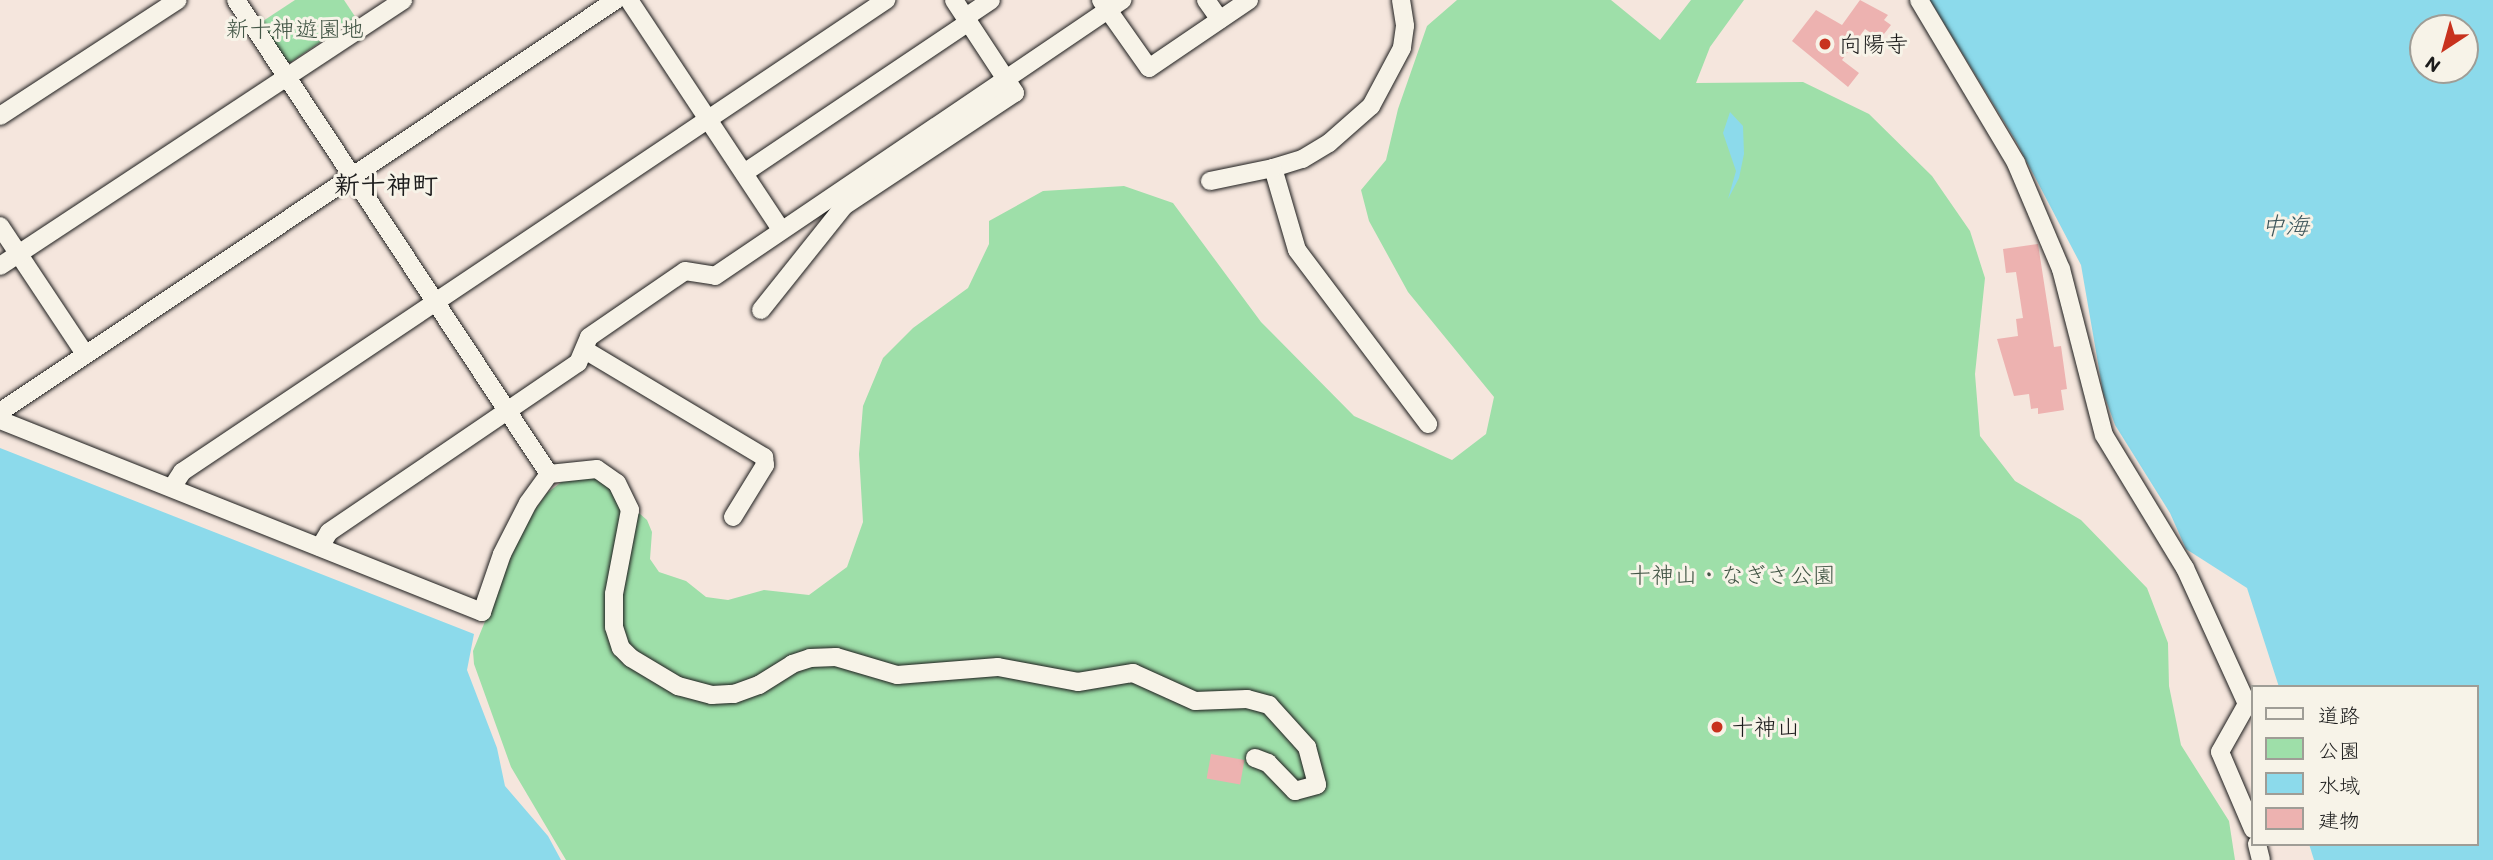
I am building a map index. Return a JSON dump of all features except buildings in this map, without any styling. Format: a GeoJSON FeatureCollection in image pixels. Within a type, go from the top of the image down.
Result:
{"type":"FeatureCollection","features":[{"type":"Feature","properties":{"kind":"street"},"geometry":{"type":"LineString","coordinates":[[0,116],[178,0]]}},
{"type":"Feature","properties":{"kind":"street"},"geometry":{"type":"LineString","coordinates":[[236,0],[506,413],[549,474]]}},
{"type":"Feature","properties":{"kind":"street"},"geometry":{"type":"LineString","coordinates":[[0,266],[403,0]]}},
{"type":"Feature","properties":{"kind":"street"},"geometry":{"type":"LineString","coordinates":[[0,412],[354,178],[616,0]]}},
{"type":"Feature","properties":{"kind":"street"},"geometry":{"type":"LineString","coordinates":[[629,0],[780,228]]}},
{"type":"Feature","properties":{"kind":"street"},"geometry":{"type":"LineString","coordinates":[[173,486],[181,472],[709,122],[886,0]]}},
{"type":"Feature","properties":{"kind":"street"},"geometry":{"type":"LineString","coordinates":[[761,310],[844,206],[1015,93],[954,0]]}},
{"type":"Feature","properties":{"kind":"street"},"geometry":{"type":"LineString","coordinates":[[744,173],[968,20],[991,0]]}},
{"type":"Feature","properties":{"kind":"street"},"geometry":{"type":"LineString","coordinates":[[1206,0],[1220,20]]}},
{"type":"Feature","properties":{"kind":"street"},"geometry":{"type":"LineString","coordinates":[[320,547],[330,532],[578,363],[589,337],[685,271],[715,276],[780,228],[1007,77],[1110,3],[1149,68],[1249,0]]}},
{"type":"Feature","properties":{"kind":"street"},"geometry":{"type":"LineString","coordinates":[[1210,181],[1302,159],[1329,144],[1371,106],[1402,48],[1405,26],[1401,0]]}},
{"type":"Feature","properties":{"kind":"street"},"geometry":{"type":"LineString","coordinates":[[1919,0],[2016,163],[2061,269],[2104,435],[2185,568],[2247,704],[2220,752],[2252,828]]}},
{"type":"Feature","properties":{"kind":"street"},"geometry":{"type":"LineString","coordinates":[[1273,168],[1297,250],[1428,424]]}},
{"type":"Feature","properties":{"kind":"street"},"geometry":{"type":"LineString","coordinates":[[0,226],[85,354]]}},
{"type":"Feature","properties":{"kind":"street"},"geometry":{"type":"LineString","coordinates":[[585,350],[764,457],[765,465],[733,517]]}},
{"type":"Feature","properties":{"kind":"street"},"geometry":{"type":"LineString","coordinates":[[0,420],[173,486],[482,612],[502,554],[528,503],[549,474],[597,469],[617,483],[630,510],[614,594],[616,638],[631,658],[678,686],[712,695],[734,694],[759,685],[792,664],[835,657],[897,675],[999,667],[1078,682],[1133,673],[1195,701],[1247,699],[1269,705],[1307,747],[1317,785],[1295,791],[1268,763],[1255,758]]}},
{"type":"Feature","properties":{"kind":"green space","name":"新十神遊園地"},"geometry":{"type":"Polygon","coordinates":[[[295,0],[344,0],[356,18],[291,62],[285,61],[260,23],[295,0]]]}},
{"type":"Feature","properties":{"kind":"green space","name":"十神山・なぎさ公園"},"geometry":{"type":"Polygon","coordinates":[[[1457,0],[1611,0],[1660,40],[1691,0],[1744,0],[1710,47],[1696,83],[1803,82],[1869,114],[1932,176],[1970,231],[1985,278],[1975,374],[1980,436],[2015,481],[2081,520],[2147,588],[2168,643],[2169,686],[2181,745],[2229,821],[2235,860],[566,860],[511,767],[474,664],[473,651],[524,525],[547,493],[571,475],[595,475],[647,520],[652,532],[650,559],[659,572],[686,581],[706,597],[728,600],[764,590],[809,595],[847,567],[863,522],[859,454],[863,406],[883,358],[913,328],[968,288],[989,244],[989,221],[1043,191],[1124,186],[1173,203],[1261,322],[1354,416],[1452,460],[1486,434],[1494,397],[1408,292],[1369,221],[1361,190],[1386,160],[1398,109],[1427,26],[1457,0]]]}},
{"type":"Feature","properties":{"kind":"water","name":"中海"},"geometry":{"type":"Polygon","coordinates":[[[1930,0],[2493,0],[2493,860],[2314,860],[2310,846],[2479,846],[2479,685],[2278,685],[2247,588],[2186,549],[2170,513],[2115,425],[2103,392],[2081,265],[2017,143],[1930,0]]]}},
{"type":"Feature","properties":{"kind":"water"},"geometry":{"type":"Polygon","coordinates":[[[1730,112],[1743,126],[1744,154],[1739,178],[1728,199],[1736,171],[1723,133],[1730,112]]]}},
{"type":"Feature","properties":{"kind":"water"},"geometry":{"type":"Polygon","coordinates":[[[0,448],[474,634],[467,670],[497,748],[505,786],[548,836],[561,860],[0,860],[0,448]]]}},
{"type":"Feature","properties":{"kind":"place","name":"向陽寺"},"geometry":{"type":"Point","coordinates":[1825,44]}},
{"type":"Feature","properties":{"kind":"place","name":"十神山"},"geometry":{"type":"Point","coordinates":[1717,727]}},
{"type":"Feature","properties":{"kind":"district","name":"新十神町"},"geometry":{"type":"Point","coordinates":[386,186]}}]}
